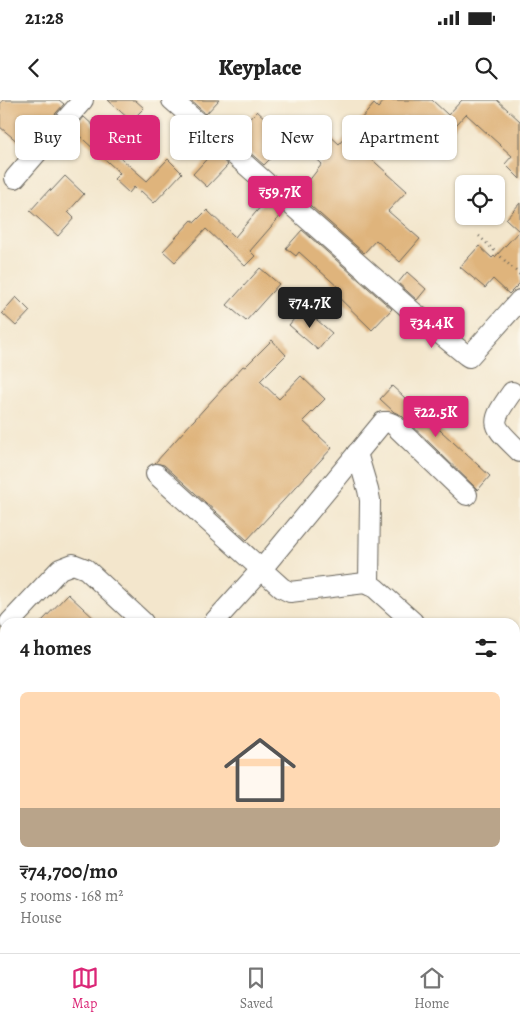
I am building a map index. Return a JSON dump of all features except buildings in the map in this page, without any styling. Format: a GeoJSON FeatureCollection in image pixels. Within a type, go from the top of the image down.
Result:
{"type":"FeatureCollection","features":[{"type":"Feature","properties":{"kind":"street"},"geometry":{"type":"LineString","coordinates":[[15,178],[83,100]]}},
{"type":"Feature","properties":{"kind":"street"},"geometry":{"type":"LineString","coordinates":[[172,100],[412,311],[469,357],[520,300]]}},
{"type":"Feature","properties":{"kind":"street"},"geometry":{"type":"LineString","coordinates":[[512,392],[498,412],[495,423],[496,427],[520,452]]}},
{"type":"Feature","properties":{"kind":"street"},"geometry":{"type":"LineString","coordinates":[[218,618],[261,570],[383,422],[388,422],[400,431],[467,495]]}},
{"type":"Feature","properties":{"kind":"street"},"geometry":{"type":"LineString","coordinates":[[357,453],[370,500],[369,585]]}},
{"type":"Feature","properties":{"kind":"street"},"geometry":{"type":"LineString","coordinates":[[156,474],[276,584],[290,592],[359,584],[369,585],[375,588],[409,618]]}},
{"type":"Feature","properties":{"kind":"street"},"geometry":{"type":"LineString","coordinates":[[14,618],[60,569],[73,564],[86,569],[138,618]]}},
{"type":"Feature","properties":{"kind":"path"},"geometry":{"type":"LineString","coordinates":[[479,236],[520,275]]}}]}
